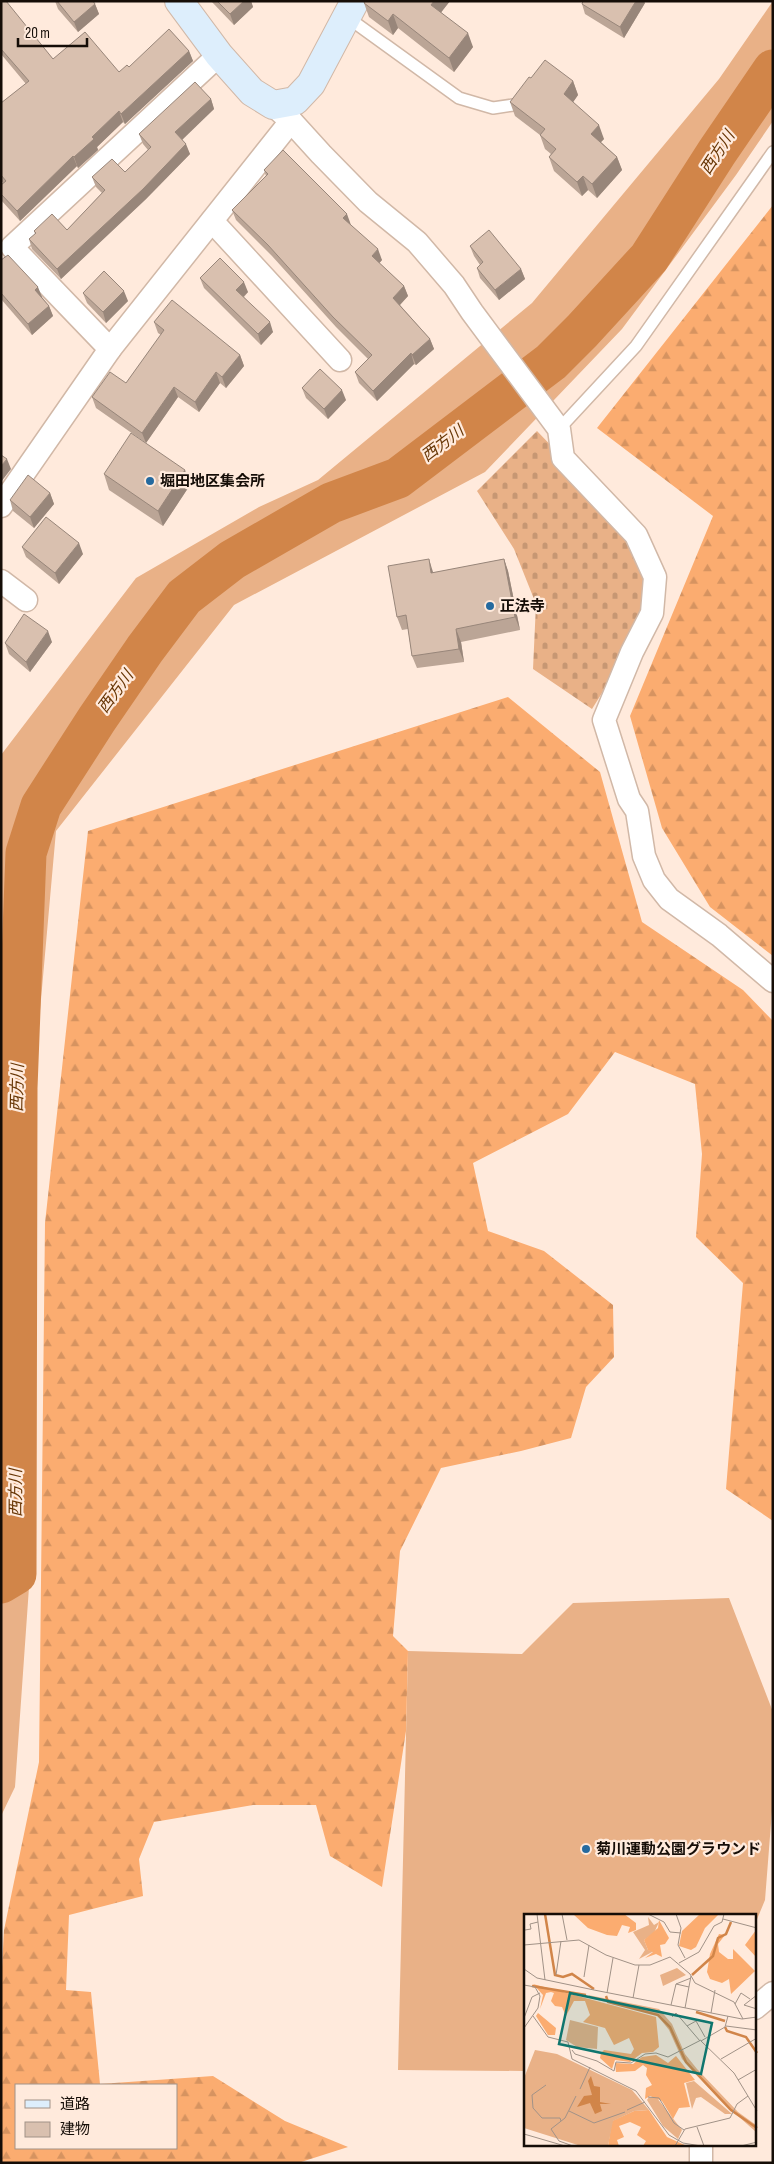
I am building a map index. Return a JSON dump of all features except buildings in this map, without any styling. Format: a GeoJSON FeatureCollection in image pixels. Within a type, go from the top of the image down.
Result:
{"type":"FeatureCollection","features":[{"type":"Feature","properties":{"kind":"street"},"geometry":{"type":"LineString","coordinates":[[179,1],[219,55],[252,92],[282,113],[368,202],[417,242],[454,285],[559,429],[563,458],[636,535],[655,577],[652,613],[632,652],[604,720],[629,799],[637,811],[644,856],[654,880],[669,899],[719,935],[773,981]]}},
{"type":"Feature","properties":{"kind":"street"},"geometry":{"type":"LineString","coordinates":[[1,506],[110,349],[212,221],[282,113],[311,84],[351,9]]}},
{"type":"Feature","properties":{"kind":"street"},"geometry":{"type":"LineString","coordinates":[[110,349],[12,247],[219,55]]}},
{"type":"Feature","properties":{"kind":"street"},"geometry":{"type":"LineString","coordinates":[[212,221],[340,360]]}},
{"type":"Feature","properties":{"kind":"street"},"geometry":{"type":"LineString","coordinates":[[1,581],[26,600]]}},
{"type":"Feature","properties":{"kind":"street"},"geometry":{"type":"LineString","coordinates":[[701,2146],[701,2163]]}},
{"type":"Feature","properties":{"kind":"lane"},"geometry":{"type":"LineString","coordinates":[[351,9],[458,98],[493,108],[513,105]]}},
{"type":"Feature","properties":{"kind":"lane"},"geometry":{"type":"LineString","coordinates":[[559,429],[636,346],[773,152]]}},
{"type":"Feature","properties":{"kind":"green space"},"geometry":{"type":"Polygon","coordinates":[[[773,1],[773,121],[736,175],[622,329],[485,472],[234,605],[56,831],[16,1280],[30,1573],[15,1787],[1,1816],[1,755],[136,578],[259,507],[318,480],[532,303],[719,79],[773,1]]]}},
{"type":"Feature","properties":{"kind":"green space"},"geometry":{"type":"Polygon","coordinates":[[[773,205],[773,956],[710,907],[662,828],[630,716],[713,516],[597,428],[773,205]]]}},
{"type":"Feature","properties":{"kind":"green space"},"geometry":{"type":"Polygon","coordinates":[[[537,431],[563,458],[649,563],[652,613],[592,709],[533,669],[536,604],[514,549],[477,491],[537,431]]]}},
{"type":"Feature","properties":{"kind":"green space"},"geometry":{"type":"Polygon","coordinates":[[[508,697],[600,772],[642,922],[743,990],[773,1021],[773,1521],[726,1489],[743,1283],[696,1237],[702,1154],[695,1084],[615,1052],[568,1114],[473,1163],[488,1231],[544,1251],[613,1305],[614,1357],[586,1387],[571,1438],[441,1468],[400,1551],[393,1636],[408,1651],[406,1731],[382,1887],[330,1856],[316,1805],[253,1805],[154,1822],[139,1859],[143,1896],[69,1915],[66,1990],[91,1992],[100,2084],[213,2076],[285,2121],[348,2147],[298,2163],[1,2163],[1,1986],[4,1930],[39,1762],[45,1223],[88,831],[508,697]]]}},
{"type":"Feature","properties":{"kind":"green space","name":"菊川運動公園グラウンド"},"geometry":{"type":"Polygon","coordinates":[[[729,1598],[773,1712],[773,1798],[765,1900],[756,1922],[756,1914],[524,1914],[524,2071],[398,2070],[408,1651],[522,1654],[573,1603],[729,1598]]]}},
{"type":"Feature","properties":{"kind":"waterway","name":"西方川"},"geometry":{"type":"LineString","coordinates":[[1,1583],[16,1574],[17,1088],[26,853],[41,806],[97,719],[145,649],[184,597],[232,560],[331,503],[398,478],[551,362],[582,331],[649,258],[717,152],[773,70]]}},
{"type":"Feature","properties":{"kind":"place","name":"堀田地区集会所"},"geometry":{"type":"Point","coordinates":[150,481]}},
{"type":"Feature","properties":{"kind":"place","name":"正法寺"},"geometry":{"type":"Point","coordinates":[490,606]}},
{"type":"Feature","properties":{"kind":"place","name":"菊川運動公園グラウンド"},"geometry":{"type":"Point","coordinates":[586,1849]}}]}
